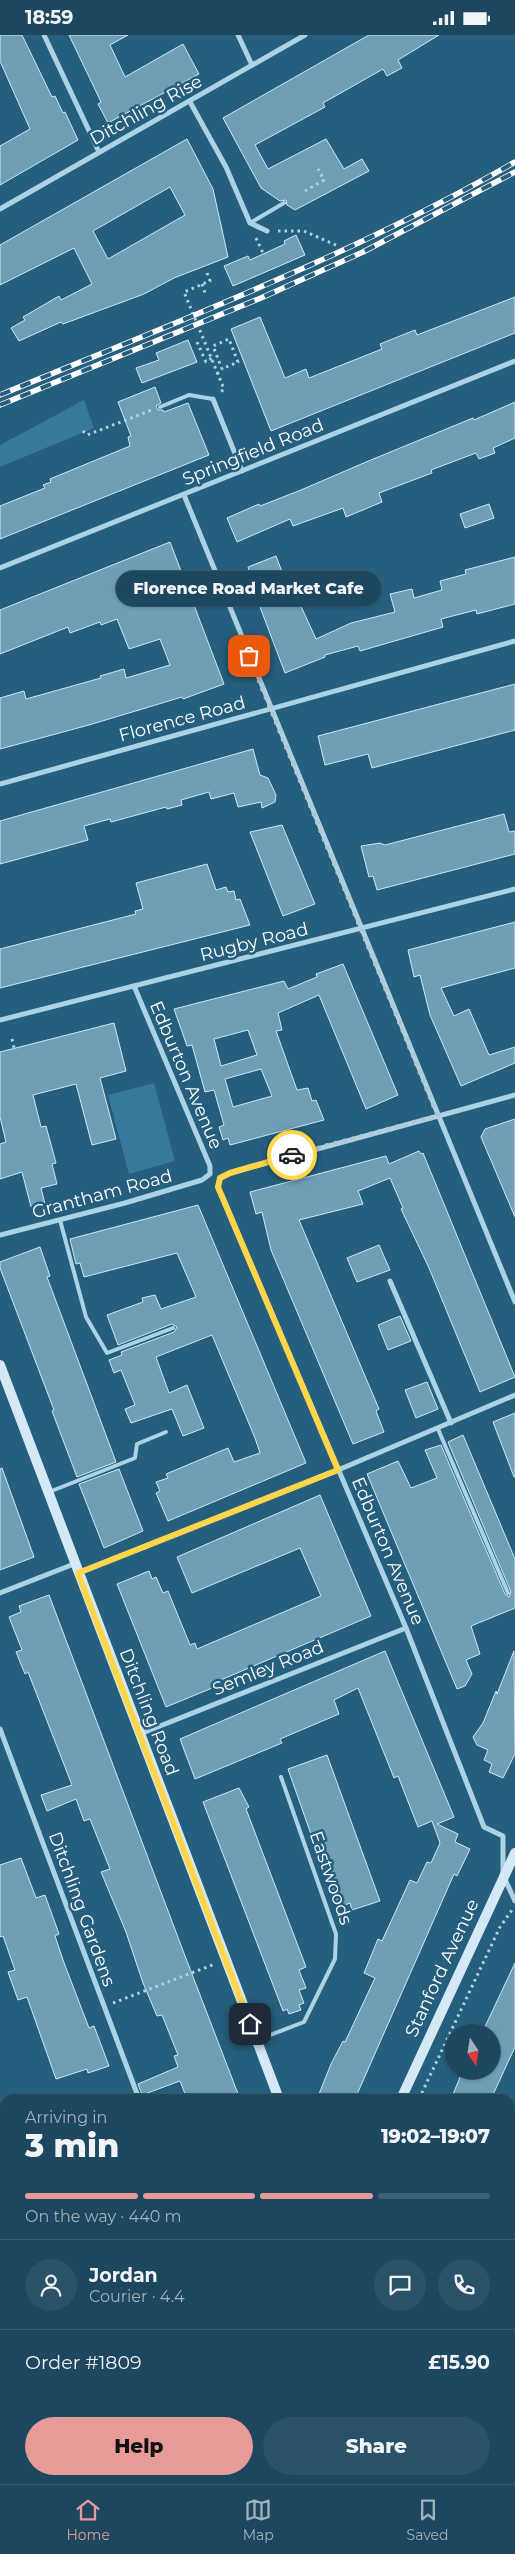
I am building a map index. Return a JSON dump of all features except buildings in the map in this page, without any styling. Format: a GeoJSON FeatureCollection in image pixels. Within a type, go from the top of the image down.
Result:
{"type":"FeatureCollection","features":[{"type":"Feature","properties":{"kind":"street"},"geometry":{"type":"LineString","coordinates":[[44,35],[99,153]]}},
{"type":"Feature","properties":{"kind":"street"},"geometry":{"type":"LineString","coordinates":[[238,35],[252,65]]}},
{"type":"Feature","properties":{"kind":"street","name":"Ditchling Rise"},"geometry":{"type":"LineString","coordinates":[[0,209],[305,35]]}},
{"type":"Feature","properties":{"kind":"street"},"geometry":{"type":"LineString","coordinates":[[190,102],[226,167],[250,223],[267,231]]}},
{"type":"Feature","properties":{"kind":"street","name":"Springfield Road"},"geometry":{"type":"LineString","coordinates":[[0,568],[515,361]]}},
{"type":"Feature","properties":{"kind":"street"},"geometry":{"type":"LineString","coordinates":[[213,399],[242,471]]}},
{"type":"Feature","properties":{"kind":"street"},"geometry":{"type":"LineString","coordinates":[[184,495],[515,1302]]}},
{"type":"Feature","properties":{"kind":"street","name":"Florence Road"},"geometry":{"type":"LineString","coordinates":[[0,784],[515,641]]}},
{"type":"Feature","properties":{"kind":"street","name":"Rugby Road"},"geometry":{"type":"LineString","coordinates":[[0,1020],[515,889]]}},
{"type":"Feature","properties":{"kind":"street","name":"Edburton Avenue"},"geometry":{"type":"LineString","coordinates":[[134,986],[210,1166],[210,1174]]}},
{"type":"Feature","properties":{"kind":"street"},"geometry":{"type":"LineString","coordinates":[[438,1116],[515,1095]]}},
{"type":"Feature","properties":{"kind":"street","name":"Edburton Avenue"},"geometry":{"type":"LineString","coordinates":[[438,1116],[230,1173],[220,1178],[218,1187],[406,1628],[484,1827],[503,1836],[503,1875],[515,1901]]}},
{"type":"Feature","properties":{"kind":"street","name":"Grantham Road"},"geometry":{"type":"LineString","coordinates":[[0,1235],[194,1183],[210,1174]]}},
{"type":"Feature","properties":{"kind":"street"},"geometry":{"type":"LineString","coordinates":[[390,1281],[451,1423]]}},
{"type":"Feature","properties":{"kind":"street","name":"Ditchling Road"},"geometry":{"type":"LineString","coordinates":[[0,1365],[277,2094]]}},
{"type":"Feature","properties":{"kind":"street"},"geometry":{"type":"LineString","coordinates":[[0,1593],[76,1568],[338,1470],[515,1395]]}},
{"type":"Feature","properties":{"kind":"street","name":"Semley Road"},"geometry":{"type":"LineString","coordinates":[[140,1734],[406,1628]]}},
{"type":"Feature","properties":{"kind":"street","name":"Ditchling Gardens"},"geometry":{"type":"LineString","coordinates":[[0,1729],[137,2094]]}},
{"type":"Feature","properties":{"kind":"street","name":"Stanford Avenue"},"geometry":{"type":"LineString","coordinates":[[403,2094],[503,1875],[515,1853]]}},
{"type":"Feature","properties":{"kind":"lane"},"geometry":{"type":"LineString","coordinates":[[250,223],[284,203]]}},
{"type":"Feature","properties":{"kind":"lane"},"geometry":{"type":"LineString","coordinates":[[160,407],[189,395],[213,399]]}},
{"type":"Feature","properties":{"kind":"lane"},"geometry":{"type":"LineString","coordinates":[[60,1220],[86,1317],[107,1353],[173,1328]]}},
{"type":"Feature","properties":{"kind":"lane"},"geometry":{"type":"LineString","coordinates":[[438,1429],[508,1593]]}},
{"type":"Feature","properties":{"kind":"lane"},"geometry":{"type":"LineString","coordinates":[[49,1492],[136,1458],[137,1444],[166,1431]]}},
{"type":"Feature","properties":{"kind":"lane","name":"Eastwoods"},"geometry":{"type":"LineString","coordinates":[[256,2041],[304,2023],[335,1959],[336,1934],[281,1777]]}},
{"type":"Feature","properties":{"kind":"path"},"geometry":{"type":"LineString","coordinates":[[306,191],[324,180],[318,169]]}},
{"type":"Feature","properties":{"kind":"path"},"geometry":{"type":"LineString","coordinates":[[267,231],[304,231],[338,246]]}},
{"type":"Feature","properties":{"kind":"path"},"geometry":{"type":"LineString","coordinates":[[257,240],[263,253]]}},
{"type":"Feature","properties":{"kind":"path"},"geometry":{"type":"LineString","coordinates":[[207,273],[210,281],[184,291],[224,389],[213,399]]}},
{"type":"Feature","properties":{"kind":"path"},"geometry":{"type":"LineString","coordinates":[[202,284],[206,297]]}},
{"type":"Feature","properties":{"kind":"path"},"geometry":{"type":"LineString","coordinates":[[217,374],[222,369],[238,362],[229,339],[213,346],[222,369]]}},
{"type":"Feature","properties":{"kind":"path"},"geometry":{"type":"LineString","coordinates":[[197,342],[206,362],[212,358]]}},
{"type":"Feature","properties":{"kind":"path"},"geometry":{"type":"LineString","coordinates":[[83,431],[87,435],[160,407]]}},
{"type":"Feature","properties":{"kind":"path"},"geometry":{"type":"LineString","coordinates":[[12,1039],[14,1048]]}},
{"type":"Feature","properties":{"kind":"path"},"geometry":{"type":"LineString","coordinates":[[421,2094],[500,1927],[515,1905]]}},
{"type":"Feature","properties":{"kind":"path"},"geometry":{"type":"LineString","coordinates":[[103,2007],[226,1960]]}},
{"type":"Feature","properties":{"kind":"shaded area"},"geometry":{"type":"Polygon","coordinates":[[[84,400],[94,428],[0,467],[0,445],[84,400]]]}},
{"type":"Feature","properties":{"kind":"shaded area"},"geometry":{"type":"Polygon","coordinates":[[[154,1083],[175,1161],[129,1174],[108,1095],[154,1083]]]}},
{"type":"Feature","properties":{"kind":"railway"},"geometry":{"type":"LineString","coordinates":[[0,395],[261,287],[326,258],[390,228],[515,162]]}},
{"type":"Feature","properties":{"kind":"railway"},"geometry":{"type":"LineString","coordinates":[[0,405],[261,298],[363,252],[515,172]]}},
{"type":"Feature","properties":{"kind":"way so far"},"geometry":{"type":"LineString","coordinates":[[249,656],[438,1116],[292,1155]]}},
{"type":"Feature","properties":{"kind":"place","name":"Florence Road Market Cafe"},"geometry":{"type":"Point","coordinates":[249,656]}},
{"type":"Feature","properties":{"kind":"route"},"geometry":{"type":"LineString","coordinates":[[250,2024],[78,1573],[338,1470],[218,1187],[220,1178],[230,1173],[292,1155]]}}]}
